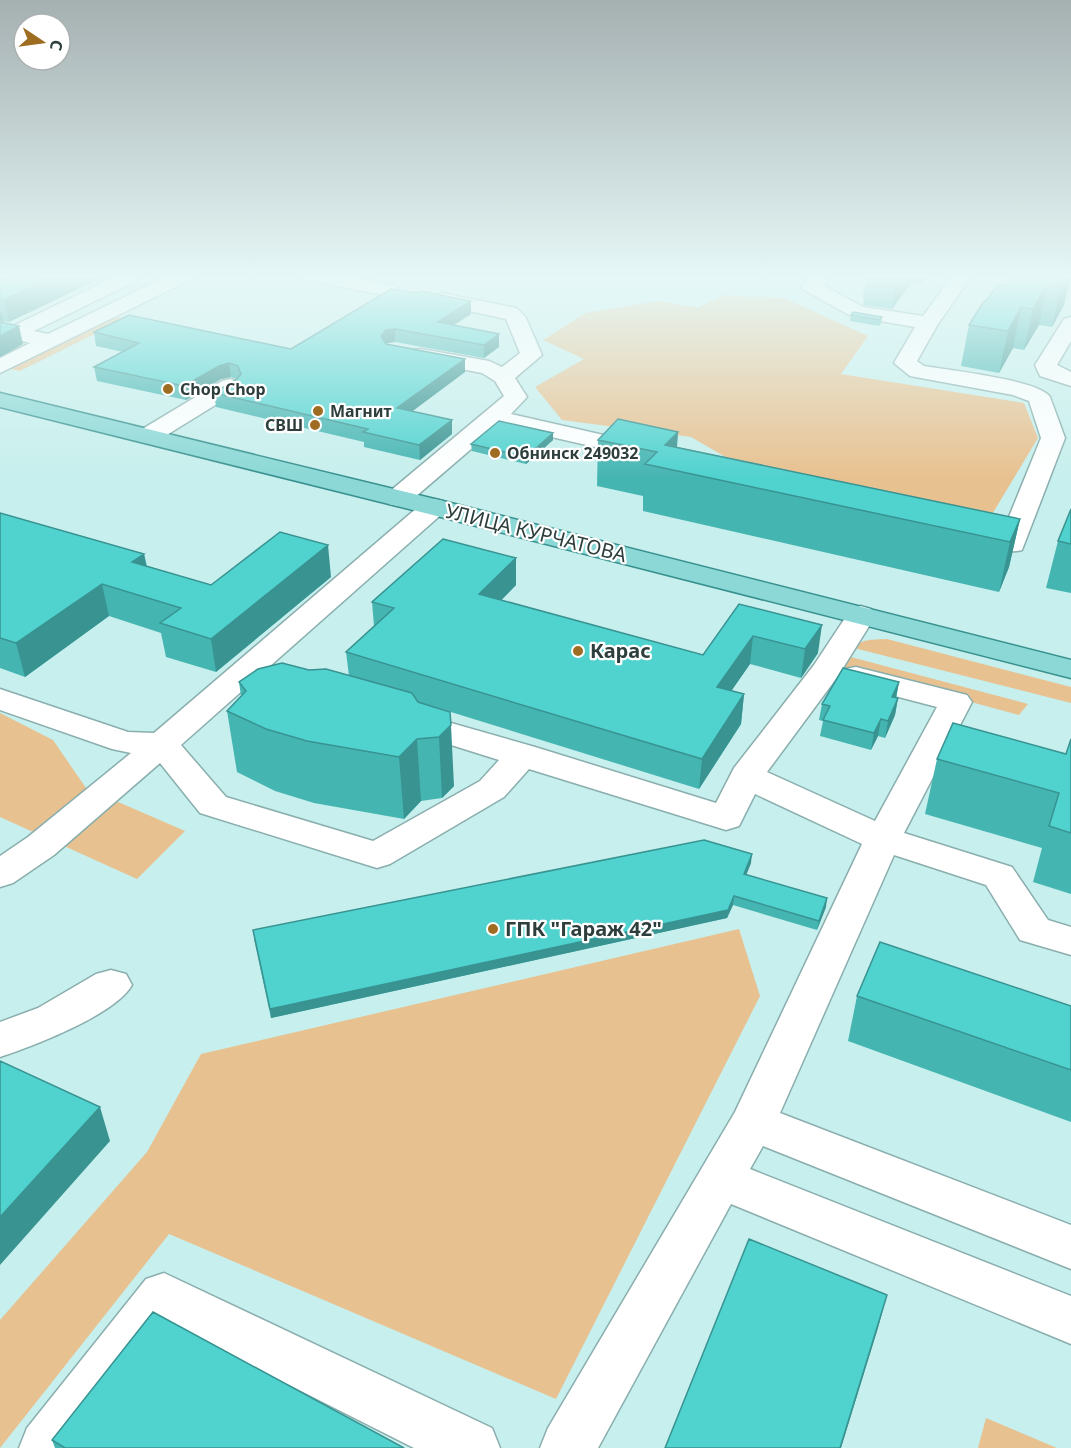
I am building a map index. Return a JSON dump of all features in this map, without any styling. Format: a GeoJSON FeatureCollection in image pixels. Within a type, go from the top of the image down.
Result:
{"type":"FeatureCollection","features":[{"type":"Feature","properties":{"kind":"main road","name":"УЛИЦА КУРЧАТОВА"},"geometry":{"type":"LineString","coordinates":[[0,400],[434,507],[1071,669]]}},
{"type":"Feature","properties":{"kind":"street"},"geometry":{"type":"LineString","coordinates":[[0,366],[47,343]]}},
{"type":"Feature","properties":{"kind":"street"},"geometry":{"type":"LineString","coordinates":[[503,376],[531,355],[526,343]]}},
{"type":"Feature","properties":{"kind":"street"},"geometry":{"type":"LineString","coordinates":[[917,343],[905,363],[918,371],[1019,389],[1039,397],[1053,438],[1012,544],[960,532]]}},
{"type":"Feature","properties":{"kind":"street"},"geometry":{"type":"LineString","coordinates":[[1059,343],[1046,365],[1048,371],[1066,378]]}},
{"type":"Feature","properties":{"kind":"street"},"geometry":{"type":"LineString","coordinates":[[395,350],[489,368],[503,376],[516,398],[398,498]]}},
{"type":"Feature","properties":{"kind":"street"},"geometry":{"type":"LineString","coordinates":[[1029,393],[1066,378]]}},
{"type":"Feature","properties":{"kind":"street"},"geometry":{"type":"LineString","coordinates":[[148,436],[230,386]]}},
{"type":"Feature","properties":{"kind":"street"},"geometry":{"type":"LineString","coordinates":[[494,417],[662,456]]}},
{"type":"Feature","properties":{"kind":"street"},"geometry":{"type":"LineString","coordinates":[[0,874],[41,846],[246,673],[434,507]]}},
{"type":"Feature","properties":{"kind":"street"},"geometry":{"type":"LineString","coordinates":[[379,712],[523,754],[726,818],[746,776],[827,669],[861,615]]}},
{"type":"Feature","properties":{"kind":"street"},"geometry":{"type":"LineString","coordinates":[[568,1448],[753,1122],[883,839],[956,702],[827,669]]}},
{"type":"Feature","properties":{"kind":"street"},"geometry":{"type":"LineString","coordinates":[[246,673],[279,683]]}},
{"type":"Feature","properties":{"kind":"street"},"geometry":{"type":"LineString","coordinates":[[0,699],[124,742],[162,744],[213,805],[377,855],[492,789],[523,754]]}},
{"type":"Feature","properties":{"kind":"street"},"geometry":{"type":"LineString","coordinates":[[746,776],[883,839],[999,876],[1034,930],[1071,941]]}},
{"type":"Feature","properties":{"kind":"street"},"geometry":{"type":"LineString","coordinates":[[0,1040],[53,1019],[111,985]]}},
{"type":"Feature","properties":{"kind":"street"},"geometry":{"type":"LineString","coordinates":[[753,1122],[1071,1247]]}},
{"type":"Feature","properties":{"kind":"street"},"geometry":{"type":"LineString","coordinates":[[722,1179],[1071,1320]]}},
{"type":"Feature","properties":{"kind":"street"},"geometry":{"type":"LineString","coordinates":[[47,1448],[164,1296],[472,1448]]}},
{"type":"Feature","properties":{"kind":"shaded area"},"geometry":{"type":"Polygon","coordinates":[[[58,343],[77,343],[20,371],[7,368],[58,343]]]}},
{"type":"Feature","properties":{"kind":"shaded area"},"geometry":{"type":"Polygon","coordinates":[[[549,343],[863,343],[841,374],[1024,403],[1038,438],[991,516],[729,459],[691,437],[562,420],[535,387],[584,359],[549,343]]]}},
{"type":"Feature","properties":{"kind":"shaded area"},"geometry":{"type":"Polygon","coordinates":[[[887,639],[1071,687],[1071,703],[854,648],[865,641],[887,639]]]}},
{"type":"Feature","properties":{"kind":"shaded area"},"geometry":{"type":"Polygon","coordinates":[[[847,656],[1028,704],[1019,715],[842,667],[847,656]]]}},
{"type":"Feature","properties":{"kind":"shaded area"},"geometry":{"type":"Polygon","coordinates":[[[0,713],[53,740],[86,788],[185,831],[137,879],[0,817],[0,713]]]}},
{"type":"Feature","properties":{"kind":"shaded area"},"geometry":{"type":"Polygon","coordinates":[[[739,929],[760,996],[556,1399],[169,1234],[0,1448],[0,1320],[147,1152],[201,1054],[739,929]]]}},
{"type":"Feature","properties":{"kind":"shaded area"},"geometry":{"type":"Polygon","coordinates":[[[986,1418],[1057,1448],[978,1448],[986,1418]]]}},
{"type":"Feature","properties":{"kind":"building"},"geometry":{"type":"Polygon","coordinates":[[[137,343],[260,343],[291,349],[302,343],[385,343],[465,359],[397,408],[452,420],[419,445],[363,432],[368,429],[214,393],[241,374],[238,366],[229,363],[219,366],[184,386],[94,367],[137,343]]]}},
{"type":"Feature","properties":{"kind":"building"},"geometry":{"type":"Polygon","coordinates":[[[618,419],[678,432],[665,445],[1020,519],[1010,542],[645,464],[657,452],[598,440],[618,419]]]}},
{"type":"Feature","properties":{"kind":"building"},"geometry":{"type":"Polygon","coordinates":[[[499,421],[553,433],[526,457],[471,444],[499,421]]]}},
{"type":"Feature","properties":{"kind":"building"},"geometry":{"type":"Polygon","coordinates":[[[1071,509],[1071,544],[1058,541],[1071,509]]]}},
{"type":"Feature","properties":{"kind":"building"},"geometry":{"type":"Polygon","coordinates":[[[0,513],[144,554],[132,562],[211,585],[280,532],[328,545],[211,639],[160,623],[181,608],[102,584],[16,643],[0,638],[0,513]]]}},
{"type":"Feature","properties":{"kind":"building"},"geometry":{"type":"Polygon","coordinates":[[[443,539],[516,558],[479,594],[703,655],[739,604],[822,625],[805,649],[753,636],[717,687],[744,694],[702,759],[346,652],[394,608],[372,602],[443,539]]]}},
{"type":"Feature","properties":{"kind":"building"},"geometry":{"type":"Polygon","coordinates":[[[282,663],[309,670],[326,669],[412,693],[418,702],[450,712],[451,725],[439,737],[417,739],[399,757],[307,741],[266,729],[227,711],[246,691],[239,682],[258,669],[282,663]]]}},
{"type":"Feature","properties":{"kind":"building"},"geometry":{"type":"Polygon","coordinates":[[[843,668],[899,682],[892,697],[898,698],[888,721],[881,719],[874,733],[823,720],[830,706],[822,704],[843,668]]]}},
{"type":"Feature","properties":{"kind":"building"},"geometry":{"type":"Polygon","coordinates":[[[953,723],[1066,754],[1071,739],[1071,833],[1049,826],[1059,793],[937,759],[953,723]]]}},
{"type":"Feature","properties":{"kind":"building","name":"ГПК \"Гараж 42\""},"geometry":{"type":"Polygon","coordinates":[[[704,840],[752,854],[744,874],[827,898],[819,921],[734,896],[728,910],[270,1009],[253,930],[704,840]]]}},
{"type":"Feature","properties":{"kind":"building"},"geometry":{"type":"Polygon","coordinates":[[[880,942],[1071,1006],[1071,1070],[857,996],[880,942]]]}},
{"type":"Feature","properties":{"kind":"building"},"geometry":{"type":"Polygon","coordinates":[[[0,1061],[100,1107],[0,1217],[0,1061]]]}},
{"type":"Feature","properties":{"kind":"building"},"geometry":{"type":"Polygon","coordinates":[[[749,1239],[887,1295],[840,1448],[665,1448],[749,1239]]]}},
{"type":"Feature","properties":{"kind":"building"},"geometry":{"type":"Polygon","coordinates":[[[153,1312],[404,1448],[65,1448],[52,1440],[153,1312]]]}},
{"type":"Feature","properties":{"kind":"place","name":"Chop Chop"},"geometry":{"type":"Point","coordinates":[168,389]}},
{"type":"Feature","properties":{"kind":"place","name":"Магнит"},"geometry":{"type":"Point","coordinates":[318,411]}},
{"type":"Feature","properties":{"kind":"place","name":"СВШ"},"geometry":{"type":"Point","coordinates":[315,425]}},
{"type":"Feature","properties":{"kind":"place","name":"Обнинск 249032"},"geometry":{"type":"Point","coordinates":[495,453]}},
{"type":"Feature","properties":{"kind":"place","name":"Карас"},"geometry":{"type":"Point","coordinates":[578,651]}},
{"type":"Feature","properties":{"kind":"place","name":"ГПК \"Гараж 42\""},"geometry":{"type":"Point","coordinates":[493,929]}}]}
